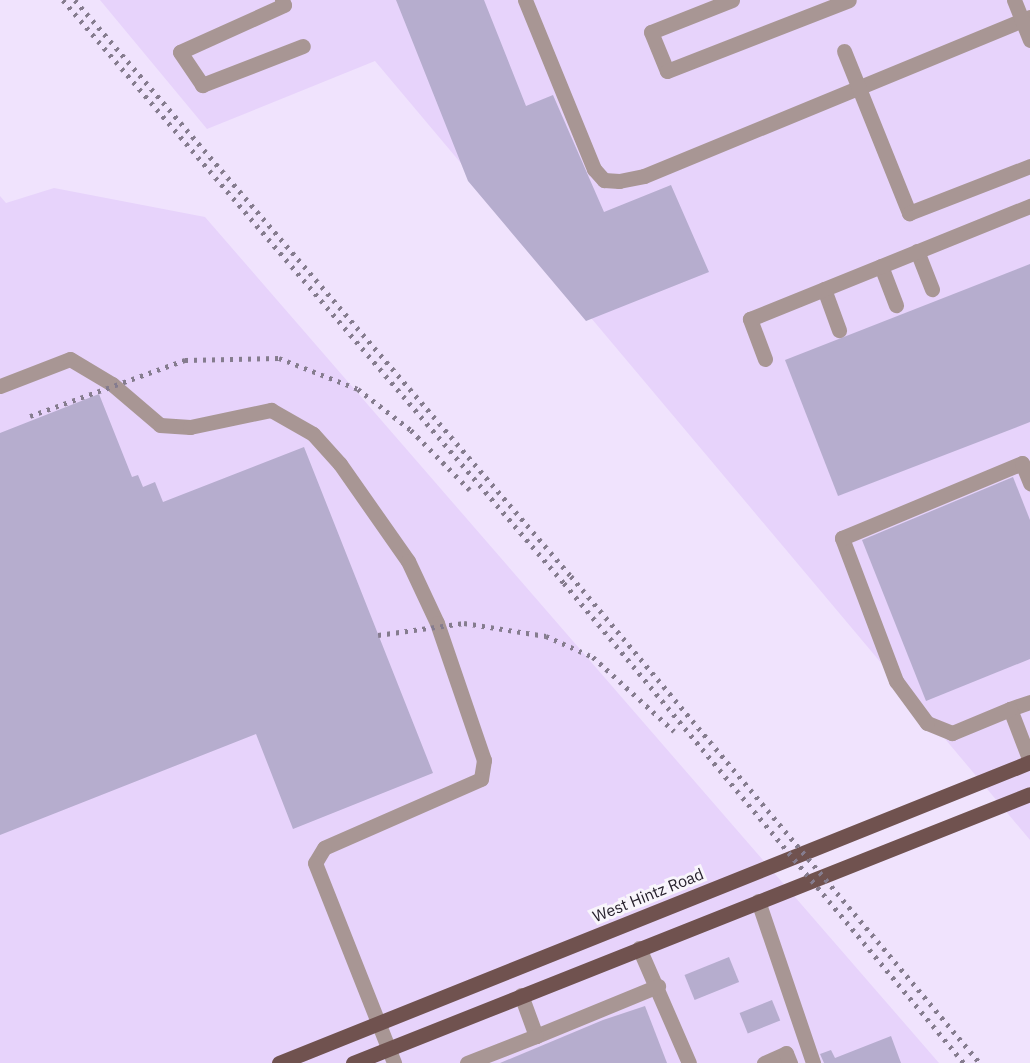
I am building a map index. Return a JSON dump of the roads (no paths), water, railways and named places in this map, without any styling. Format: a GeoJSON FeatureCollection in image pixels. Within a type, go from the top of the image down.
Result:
{"type":"FeatureCollection","features":[{"type":"Feature","properties":{"kind":"main road","name":"West Hintz Road"},"geometry":{"type":"LineString","coordinates":[[279,1063],[1030,762]]}},
{"type":"Feature","properties":{"kind":"main road"},"geometry":{"type":"LineString","coordinates":[[352,1063],[391,1056],[521,995],[1028,796]]}},
{"type":"Feature","properties":{"kind":"street"},"geometry":{"type":"LineString","coordinates":[[282,0],[284,5],[180,52],[202,85],[303,46]]}},
{"type":"Feature","properties":{"kind":"street"},"geometry":{"type":"LineString","coordinates":[[525,0],[594,169],[604,180],[644,176],[858,86],[1026,19]]}},
{"type":"Feature","properties":{"kind":"street"},"geometry":{"type":"LineString","coordinates":[[732,0],[651,32],[667,71],[849,0]]}},
{"type":"Feature","properties":{"kind":"street"},"geometry":{"type":"LineString","coordinates":[[1014,0],[1026,19],[1030,40]]}},
{"type":"Feature","properties":{"kind":"street"},"geometry":{"type":"LineString","coordinates":[[844,51],[909,213],[1030,166]]}},
{"type":"Feature","properties":{"kind":"street"},"geometry":{"type":"LineString","coordinates":[[765,360],[750,319],[1030,206]]}},
{"type":"Feature","properties":{"kind":"street"},"geometry":{"type":"LineString","coordinates":[[917,251],[932,289]]}},
{"type":"Feature","properties":{"kind":"street"},"geometry":{"type":"LineString","coordinates":[[881,266],[896,305]]}},
{"type":"Feature","properties":{"kind":"street"},"geometry":{"type":"LineString","coordinates":[[824,289],[839,330]]}},
{"type":"Feature","properties":{"kind":"street"},"geometry":{"type":"LineString","coordinates":[[0,386],[70,359],[112,384],[160,425],[190,427],[271,410],[313,434],[395,542],[423,592],[484,760],[481,779],[324,848],[315,863],[391,1056]]}},
{"type":"Feature","properties":{"kind":"street"},"geometry":{"type":"LineString","coordinates":[[1030,483],[1022,463],[842,538],[896,681],[927,723],[952,733],[1030,702]]}},
{"type":"Feature","properties":{"kind":"street"},"geometry":{"type":"LineString","coordinates":[[1010,709],[1030,762]]}},
{"type":"Feature","properties":{"kind":"street"},"geometry":{"type":"LineString","coordinates":[[758,901],[813,1063]]}},
{"type":"Feature","properties":{"kind":"street"},"geometry":{"type":"LineString","coordinates":[[639,948],[658,986],[689,1063]]}},
{"type":"Feature","properties":{"kind":"street"},"geometry":{"type":"LineString","coordinates":[[467,1063],[658,986]]}},
{"type":"Feature","properties":{"kind":"street"},"geometry":{"type":"LineString","coordinates":[[521,995],[536,1036]]}},
{"type":"Feature","properties":{"kind":"street"},"geometry":{"type":"LineString","coordinates":[[764,1063],[786,1053],[790,1063]]}},
{"type":"Feature","properties":{"kind":"railway"},"geometry":{"type":"LineString","coordinates":[[63,0],[564,583],[964,1063]]}},
{"type":"Feature","properties":{"kind":"railway"},"geometry":{"type":"LineString","coordinates":[[75,0],[571,576],[980,1063]]}},
{"type":"Feature","properties":{"kind":"railway"},"geometry":{"type":"LineString","coordinates":[[30,416],[185,360],[279,358],[358,389],[411,430],[470,490]]}},
{"type":"Feature","properties":{"kind":"railway"},"geometry":{"type":"LineString","coordinates":[[378,635],[464,623],[546,636],[593,657],[674,731]]}}]}
